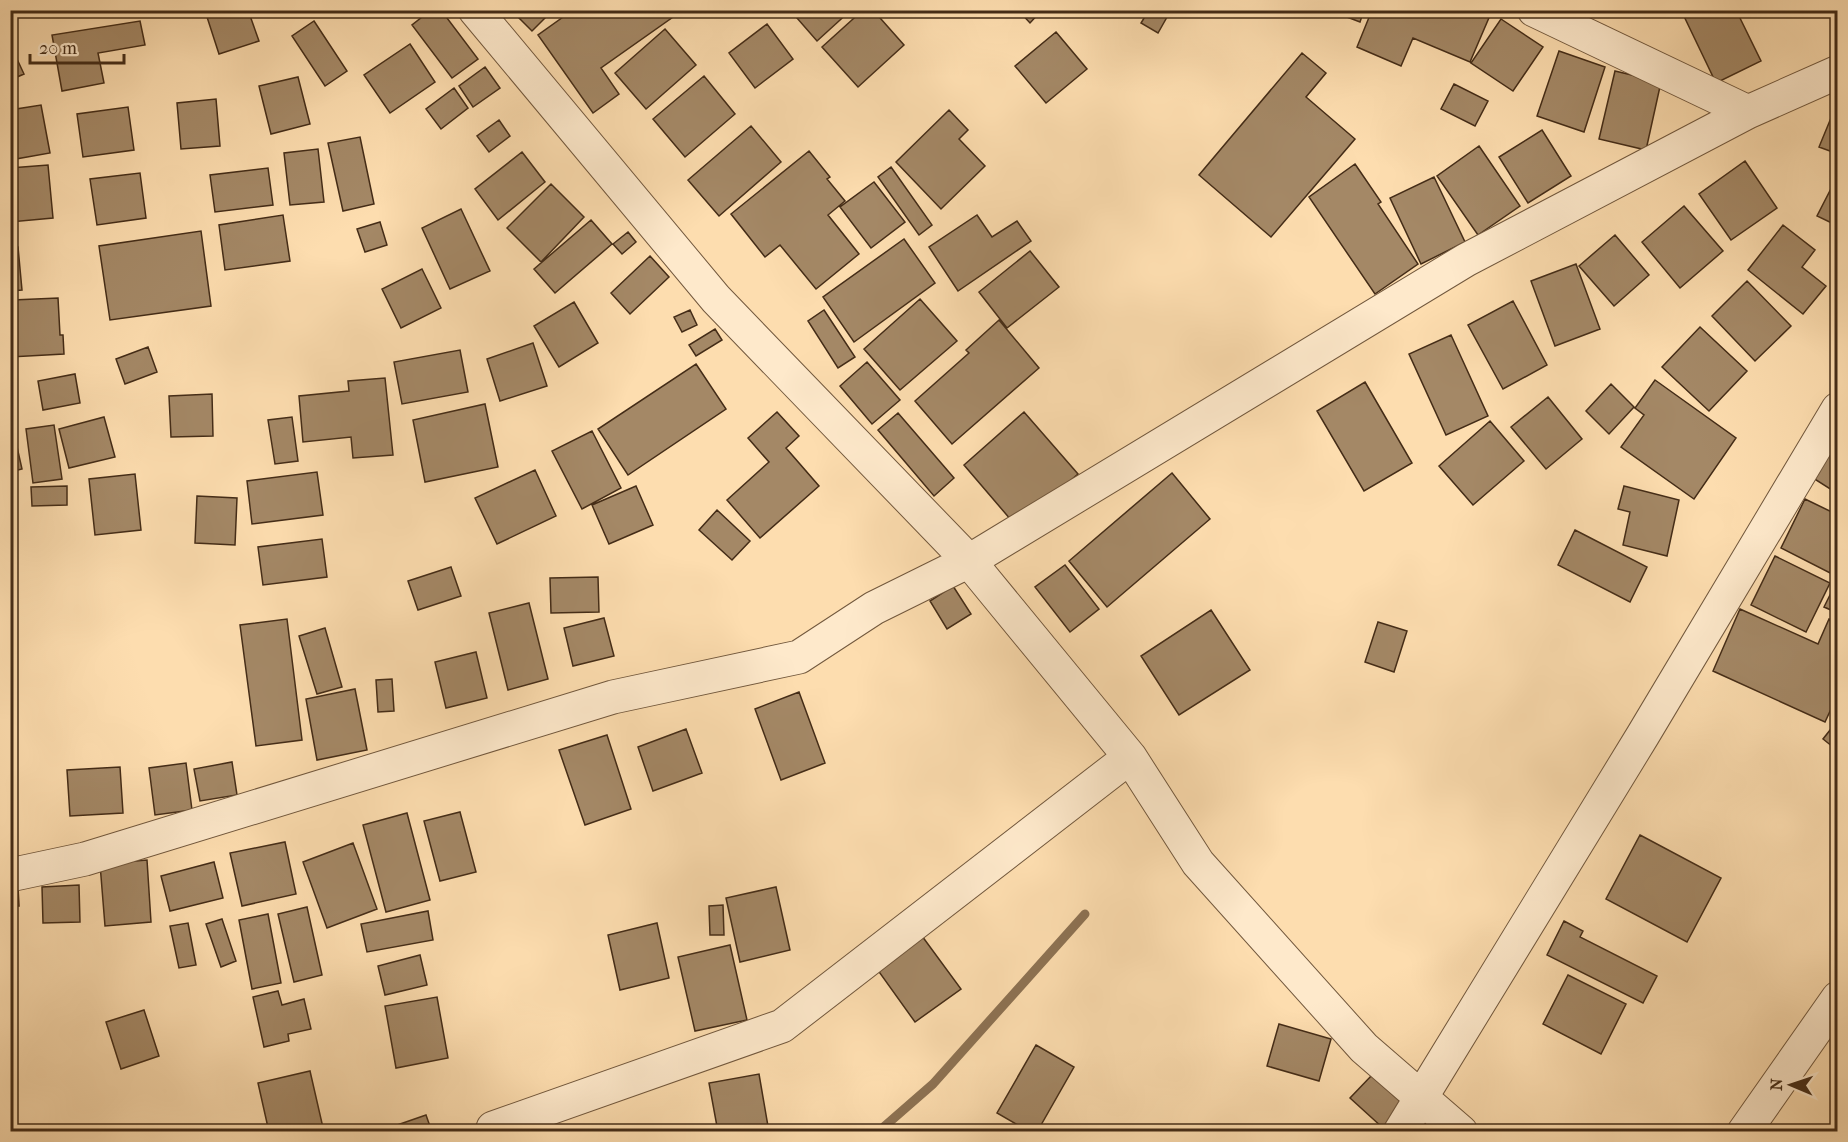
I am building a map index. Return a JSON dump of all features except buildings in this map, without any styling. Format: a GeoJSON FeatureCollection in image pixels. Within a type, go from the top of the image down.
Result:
{"type":"FeatureCollection","features":[{"type":"Feature","properties":{"kind":"street"},"geometry":{"type":"LineString","coordinates":[[475,10],[716,299],[969,561],[1130,757],[1198,863],[1364,1048],[1461,1131]]}},
{"type":"Feature","properties":{"kind":"street"},"geometry":{"type":"LineString","coordinates":[[1534,10],[1748,112]]}},
{"type":"Feature","properties":{"kind":"street"},"geometry":{"type":"LineString","coordinates":[[10,875],[85,859],[613,697],[799,657],[874,608],[969,561],[1466,260],[1748,112],[1838,72]]}},
{"type":"Feature","properties":{"kind":"street"},"geometry":{"type":"LineString","coordinates":[[1400,1131],[1643,735],[1838,409]]}},
{"type":"Feature","properties":{"kind":"street"},"geometry":{"type":"LineString","coordinates":[[493,1128],[782,1026],[1130,757]]}},
{"type":"Feature","properties":{"kind":"street"},"geometry":{"type":"LineString","coordinates":[[1744,1131],[1838,998]]}},
{"type":"Feature","properties":{"kind":"waterway"},"geometry":{"type":"LineString","coordinates":[[878,1132],[933,1084],[1085,914]]}}]}
